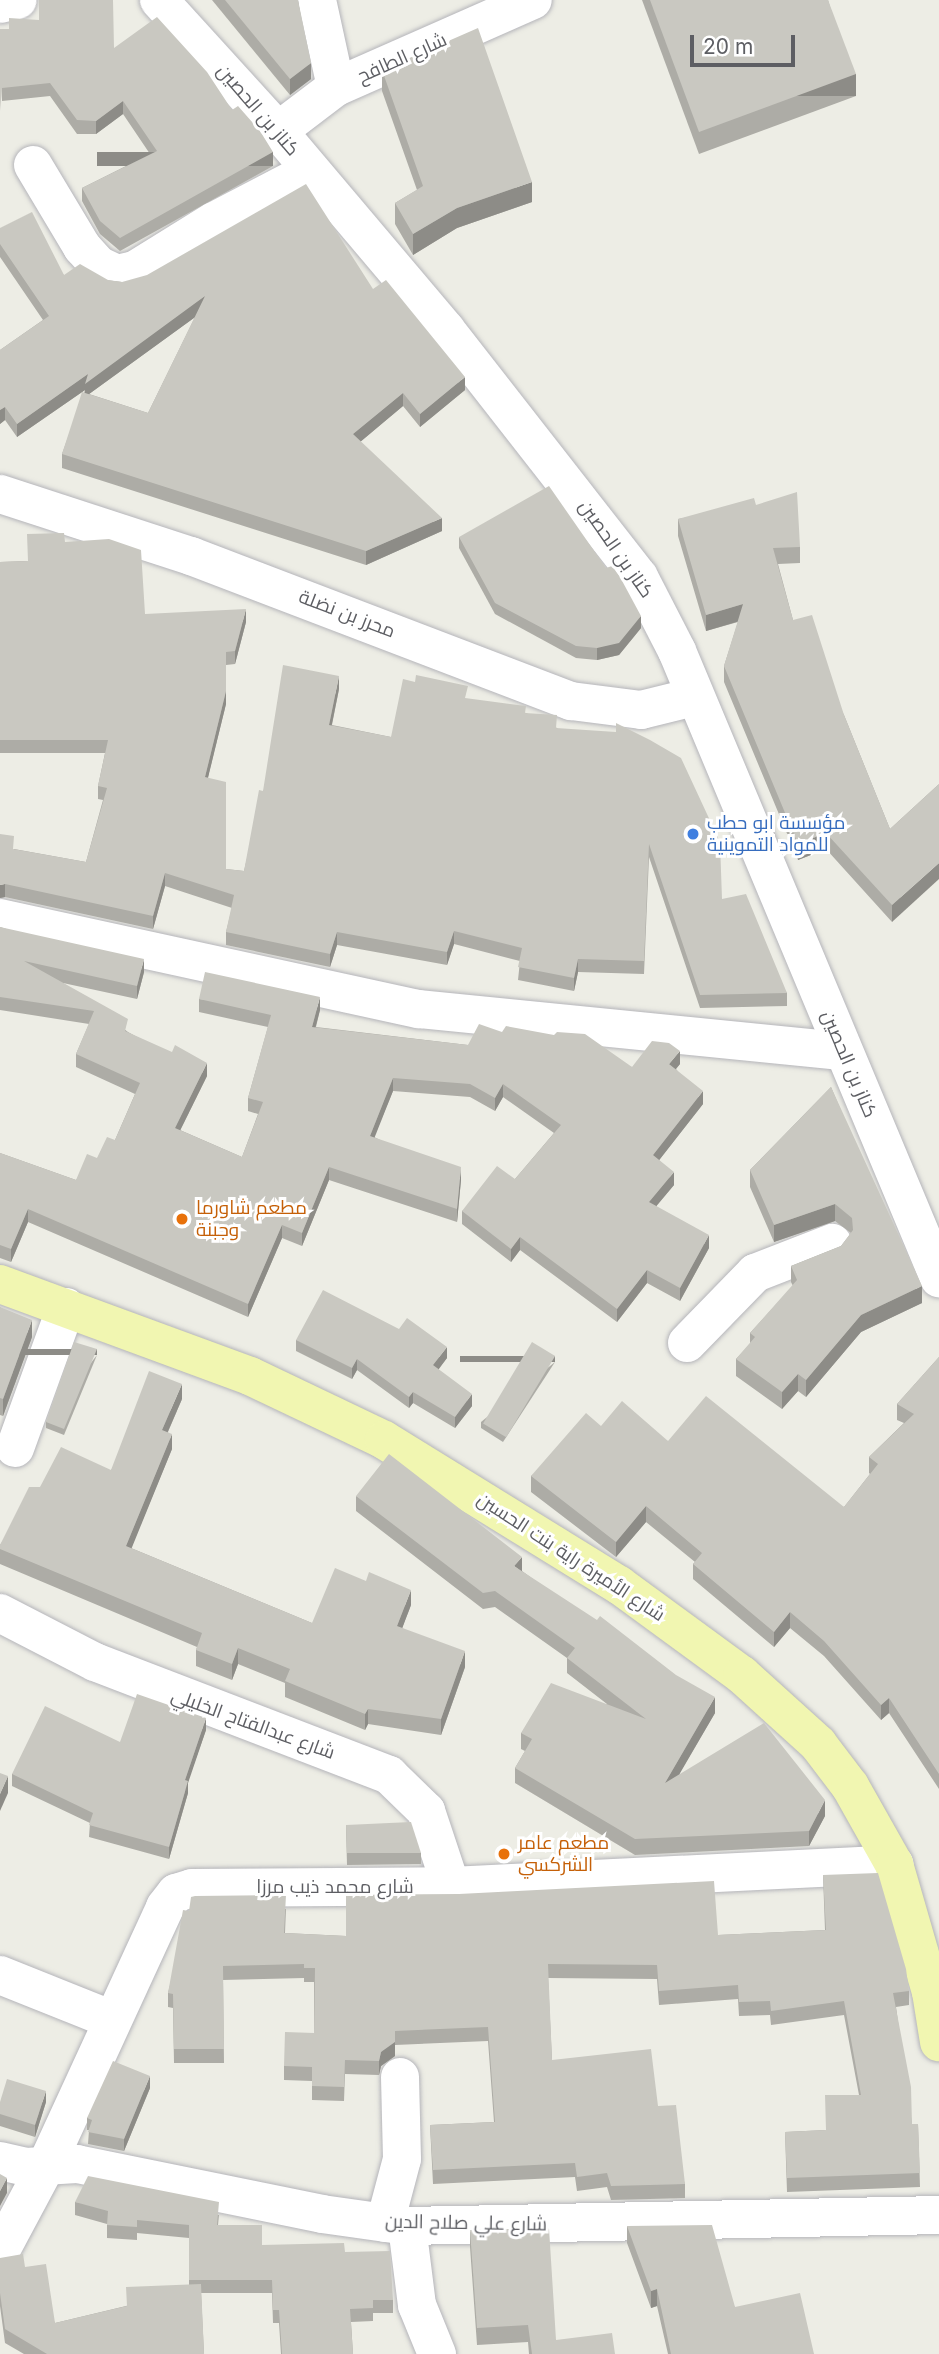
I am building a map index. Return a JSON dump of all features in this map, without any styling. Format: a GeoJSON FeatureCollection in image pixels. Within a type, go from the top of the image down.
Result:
{"type":"FeatureCollection","features":[{"type":"Feature","properties":{"kind":"main road","name":"شارع الأميرة راية بنت الحسين"},"geometry":{"type":"LineString","coordinates":[[0,1284],[250,1376],[384,1440],[619,1585],[742,1675],[818,1744],[850,1786],[894,1864],[931,1992],[939,2042]]}},
{"type":"Feature","properties":{"kind":"street"},"geometry":{"type":"LineString","coordinates":[[0,4],[18,0]]}},
{"type":"Feature","properties":{"kind":"street","name":"كناز بن الحصين"},"geometry":{"type":"LineString","coordinates":[[159,0],[278,131],[446,330],[602,524],[639,576],[694,697],[843,1051],[897,1217],[939,1278]]}},
{"type":"Feature","properties":{"kind":"street"},"geometry":{"type":"LineString","coordinates":[[317,0],[337,87]]}},
{"type":"Feature","properties":{"kind":"street","name":"شارع الطافح"},"geometry":{"type":"LineString","coordinates":[[278,131],[337,87],[533,0]]}},
{"type":"Feature","properties":{"kind":"street"},"geometry":{"type":"LineString","coordinates":[[33,165],[82,247],[98,265],[117,274],[135,270],[214,221],[310,171]]}},
{"type":"Feature","properties":{"kind":"street","name":"محرز بن نضلة"},"geometry":{"type":"LineString","coordinates":[[0,494],[191,556],[571,701],[642,710],[694,697]]}},
{"type":"Feature","properties":{"kind":"street"},"geometry":{"type":"LineString","coordinates":[[0,918],[419,1009],[843,1051]]}},
{"type":"Feature","properties":{"kind":"street"},"geometry":{"type":"LineString","coordinates":[[687,1343],[755,1273],[832,1244]]}},
{"type":"Feature","properties":{"kind":"street"},"geometry":{"type":"LineString","coordinates":[[15,1448],[66,1307]]}},
{"type":"Feature","properties":{"kind":"street","name":"شارع عبدالفتاح الخليلي"},"geometry":{"type":"LineString","coordinates":[[0,1613],[95,1662],[389,1775],[426,1811],[451,1886]]}},
{"type":"Feature","properties":{"kind":"street","name":"شارع محمد ذيب مرزا"},"geometry":{"type":"LineString","coordinates":[[0,2252],[47,2164],[110,2019],[165,1907],[176,1893],[192,1888],[451,1886],[894,1864]]}},
{"type":"Feature","properties":{"kind":"street"},"geometry":{"type":"LineString","coordinates":[[0,1975],[110,2019]]}},
{"type":"Feature","properties":{"kind":"street"},"geometry":{"type":"LineString","coordinates":[[400,2077],[405,2225],[417,2305],[437,2354]]}},
{"type":"Feature","properties":{"kind":"street"},"geometry":{"type":"LineString","coordinates":[[405,2225],[414,2126]]}},
{"type":"Feature","properties":{"kind":"street","name":"شارع علي صلاح الدين"},"geometry":{"type":"LineString","coordinates":[[0,2161],[26,2167],[77,2164],[405,2225],[466,2227],[939,2215]]}},
{"type":"Feature","properties":{"kind":"building"},"geometry":{"type":"Polygon","coordinates":[[[39,0],[113,0],[114,48],[157,17],[207,72],[232,110],[238,106],[260,131],[273,152],[120,238],[100,221],[82,188],[157,151],[123,101],[96,121],[77,120],[50,83],[2,88],[0,111],[0,29],[9,29],[9,18],[39,20],[39,0]]]}},
{"type":"Feature","properties":{"kind":"building"},"geometry":{"type":"Polygon","coordinates":[[[225,0],[298,0],[311,63],[290,79],[225,0]]]}},
{"type":"Feature","properties":{"kind":"building"},"geometry":{"type":"Polygon","coordinates":[[[650,0],[828,0],[856,74],[699,132],[650,0]]]}},
{"type":"Feature","properties":{"kind":"building"},"geometry":{"type":"Polygon","coordinates":[[[478,28],[532,182],[457,208],[413,234],[395,203],[423,186],[382,70],[478,28]]]}},
{"type":"Feature","properties":{"kind":"building"},"geometry":{"type":"Polygon","coordinates":[[[306,184],[373,289],[386,280],[465,377],[420,414],[403,393],[353,434],[442,518],[366,551],[62,454],[82,392],[148,413],[205,296],[85,384],[88,374],[17,424],[5,407],[0,410],[0,350],[49,316],[0,244],[0,228],[32,212],[64,275],[80,264],[108,280],[122,282],[147,275],[306,184]]]}},
{"type":"Feature","properties":{"kind":"building"},"geometry":{"type":"Polygon","coordinates":[[[549,486],[606,568],[612,566],[620,577],[641,616],[619,643],[597,648],[576,646],[495,603],[459,537],[549,486]]]}},
{"type":"Feature","properties":{"kind":"building"},"geometry":{"type":"Polygon","coordinates":[[[797,492],[800,547],[773,548],[793,620],[812,615],[844,715],[890,829],[939,784],[939,863],[892,905],[826,833],[798,844],[724,666],[743,604],[706,615],[678,519],[754,498],[756,505],[797,492]]]}},
{"type":"Feature","properties":{"kind":"building"},"geometry":{"type":"Polygon","coordinates":[[[64,533],[65,542],[109,539],[141,550],[145,614],[246,609],[235,651],[226,652],[226,691],[205,777],[226,782],[226,869],[244,871],[259,790],[263,791],[283,665],[339,676],[329,725],[391,737],[403,679],[415,682],[416,675],[468,686],[465,698],[526,706],[525,713],[557,715],[556,728],[616,732],[616,723],[681,758],[720,842],[722,899],[746,894],[787,993],[700,995],[649,844],[644,961],[578,959],[574,978],[518,967],[522,948],[454,931],[447,952],[337,932],[330,954],[226,932],[234,895],[165,873],[153,916],[0,885],[0,834],[14,836],[13,849],[86,862],[107,788],[98,786],[108,740],[0,740],[0,562],[28,561],[27,534],[64,533]]]}},
{"type":"Feature","properties":{"kind":"building"},"geometry":{"type":"Polygon","coordinates":[[[0,927],[144,959],[137,986],[24,961],[128,1019],[125,1031],[172,1052],[175,1045],[207,1063],[175,1128],[242,1157],[263,1102],[248,1098],[271,1015],[199,999],[205,972],[320,997],[312,1027],[468,1045],[479,1024],[502,1032],[506,1026],[554,1035],[557,1032],[585,1034],[632,1067],[652,1041],[669,1043],[680,1051],[669,1064],[703,1091],[653,1155],[674,1172],[649,1202],[709,1235],[680,1288],[647,1270],[617,1309],[520,1237],[511,1249],[462,1211],[497,1166],[515,1179],[561,1125],[503,1084],[495,1098],[470,1084],[393,1078],[370,1136],[461,1167],[457,1209],[329,1167],[302,1233],[282,1225],[248,1304],[28,1209],[11,1249],[0,1245],[0,1153],[76,1180],[87,1154],[97,1158],[107,1137],[115,1140],[140,1083],[76,1054],[94,1011],[0,997],[0,927]]]}},
{"type":"Feature","properties":{"kind":"building"},"geometry":{"type":"Polygon","coordinates":[[[831,1087],[922,1286],[861,1315],[806,1380],[798,1374],[782,1392],[736,1359],[755,1337],[750,1333],[797,1280],[791,1266],[841,1246],[853,1230],[852,1218],[835,1204],[774,1225],[750,1170],[831,1087]]]}},
{"type":"Feature","properties":{"kind":"building"},"geometry":{"type":"Polygon","coordinates":[[[323,1290],[399,1329],[407,1318],[447,1347],[433,1365],[472,1394],[455,1417],[413,1392],[409,1397],[357,1359],[352,1368],[296,1340],[323,1290]]]}},
{"type":"Feature","properties":{"kind":"building"},"geometry":{"type":"Polygon","coordinates":[[[0,1307],[32,1320],[3,1399],[0,1398],[0,1307]]]}},
{"type":"Feature","properties":{"kind":"building"},"geometry":{"type":"Polygon","coordinates":[[[74,1342],[97,1349],[64,1429],[46,1422],[74,1342]]]}},
{"type":"Feature","properties":{"kind":"building"},"geometry":{"type":"Polygon","coordinates":[[[532,1342],[555,1356],[506,1437],[483,1423],[532,1342]]]}},
{"type":"Feature","properties":{"kind":"building"},"geometry":{"type":"Polygon","coordinates":[[[939,1357],[939,1774],[889,1698],[881,1705],[824,1641],[790,1612],[774,1632],[693,1564],[702,1553],[646,1506],[616,1542],[531,1476],[586,1413],[601,1426],[622,1401],[668,1441],[706,1396],[844,1507],[878,1464],[869,1457],[914,1414],[897,1404],[939,1357]]]}},
{"type":"Feature","properties":{"kind":"building"},"geometry":{"type":"Polygon","coordinates":[[[149,1371],[182,1384],[162,1430],[172,1434],[126,1546],[312,1623],[335,1568],[366,1581],[369,1572],[411,1590],[397,1626],[465,1651],[441,1719],[368,1709],[365,1714],[285,1681],[290,1669],[238,1648],[232,1664],[196,1650],[202,1633],[0,1549],[29,1487],[40,1487],[61,1447],[111,1470],[149,1371]]]}},
{"type":"Feature","properties":{"kind":"building"},"geometry":{"type":"Polygon","coordinates":[[[389,1454],[522,1557],[514,1566],[597,1620],[600,1616],[676,1675],[715,1697],[665,1783],[764,1723],[825,1800],[809,1831],[635,1839],[515,1768],[532,1739],[521,1733],[551,1683],[646,1719],[567,1658],[575,1648],[495,1591],[483,1593],[356,1496],[389,1454]]]}},
{"type":"Feature","properties":{"kind":"building"},"geometry":{"type":"Polygon","coordinates":[[[137,1694],[206,1718],[185,1780],[188,1781],[169,1847],[89,1825],[93,1813],[12,1774],[45,1706],[120,1742],[137,1694]]]}},
{"type":"Feature","properties":{"kind":"building"},"geometry":{"type":"Polygon","coordinates":[[[0,1773],[8,1776],[0,1794],[0,1773]]]}},
{"type":"Feature","properties":{"kind":"building"},"geometry":{"type":"Polygon","coordinates":[[[411,1822],[421,1853],[347,1853],[346,1825],[411,1822]]]}},
{"type":"Feature","properties":{"kind":"building"},"geometry":{"type":"Polygon","coordinates":[[[878,1873],[906,1969],[909,1991],[893,1993],[911,2087],[912,2124],[918,2124],[920,2173],[787,2178],[785,2132],[826,2130],[825,2095],[861,2095],[844,2001],[771,2011],[770,2001],[739,2002],[738,1985],[659,1991],[657,1965],[548,1964],[552,2060],[651,2049],[658,2106],[676,2105],[685,2184],[611,2186],[607,2173],[577,2177],[575,2163],[433,2170],[430,2125],[495,2122],[488,2027],[395,2031],[395,2042],[381,2052],[379,2061],[345,2060],[344,2087],[312,2086],[312,2067],[284,2066],[285,2032],[314,2033],[315,1968],[304,1968],[304,1964],[223,1966],[224,2049],[174,2049],[173,1994],[168,1993],[183,1910],[189,1911],[191,1897],[195,1896],[286,1895],[284,1933],[346,1936],[346,1895],[459,1894],[714,1881],[718,1935],[826,1930],[823,1875],[878,1873]]]}},
{"type":"Feature","properties":{"kind":"building"},"geometry":{"type":"Polygon","coordinates":[[[113,2061],[150,2076],[124,2139],[88,2132],[92,2120],[87,2118],[113,2061]]]}},
{"type":"Feature","properties":{"kind":"building"},"geometry":{"type":"Polygon","coordinates":[[[7,2079],[46,2091],[35,2125],[0,2114],[0,2102],[7,2079]]]}},
{"type":"Feature","properties":{"kind":"building"},"geometry":{"type":"Polygon","coordinates":[[[0,2174],[7,2178],[0,2191],[0,2174]]]}},
{"type":"Feature","properties":{"kind":"building"},"geometry":{"type":"Polygon","coordinates":[[[88,2176],[219,2202],[217,2225],[262,2225],[262,2245],[344,2243],[345,2252],[390,2251],[393,2300],[373,2300],[373,2308],[350,2309],[353,2354],[282,2354],[279,2310],[273,2310],[272,2280],[189,2280],[189,2225],[137,2220],[137,2227],[107,2225],[108,2211],[75,2202],[88,2176]]]}},
{"type":"Feature","properties":{"kind":"building"},"geometry":{"type":"Polygon","coordinates":[[[712,2225],[735,2307],[800,2293],[814,2354],[671,2354],[657,2289],[651,2291],[627,2226],[712,2225]]]}},
{"type":"Feature","properties":{"kind":"building"},"geometry":{"type":"Polygon","coordinates":[[[549,2228],[556,2340],[612,2333],[615,2354],[532,2354],[528,2325],[477,2328],[470,2230],[549,2228]]]}},
{"type":"Feature","properties":{"kind":"building"},"geometry":{"type":"Polygon","coordinates":[[[23,2254],[25,2267],[46,2264],[55,2323],[127,2306],[126,2287],[201,2284],[204,2354],[47,2354],[5,2329],[0,2293],[0,2258],[23,2254]]]}},
{"type":"Feature","properties":{"kind":"place","name":"مؤسسة ابو حطب للمواد التموينية"},"geometry":{"type":"Point","coordinates":[693,834]}},
{"type":"Feature","properties":{"kind":"place","name":"مطعم شاورما وجبنة"},"geometry":{"type":"Point","coordinates":[182,1219]}},
{"type":"Feature","properties":{"kind":"place","name":"مطعم عامر الشركسي"},"geometry":{"type":"Point","coordinates":[504,1854]}}]}
